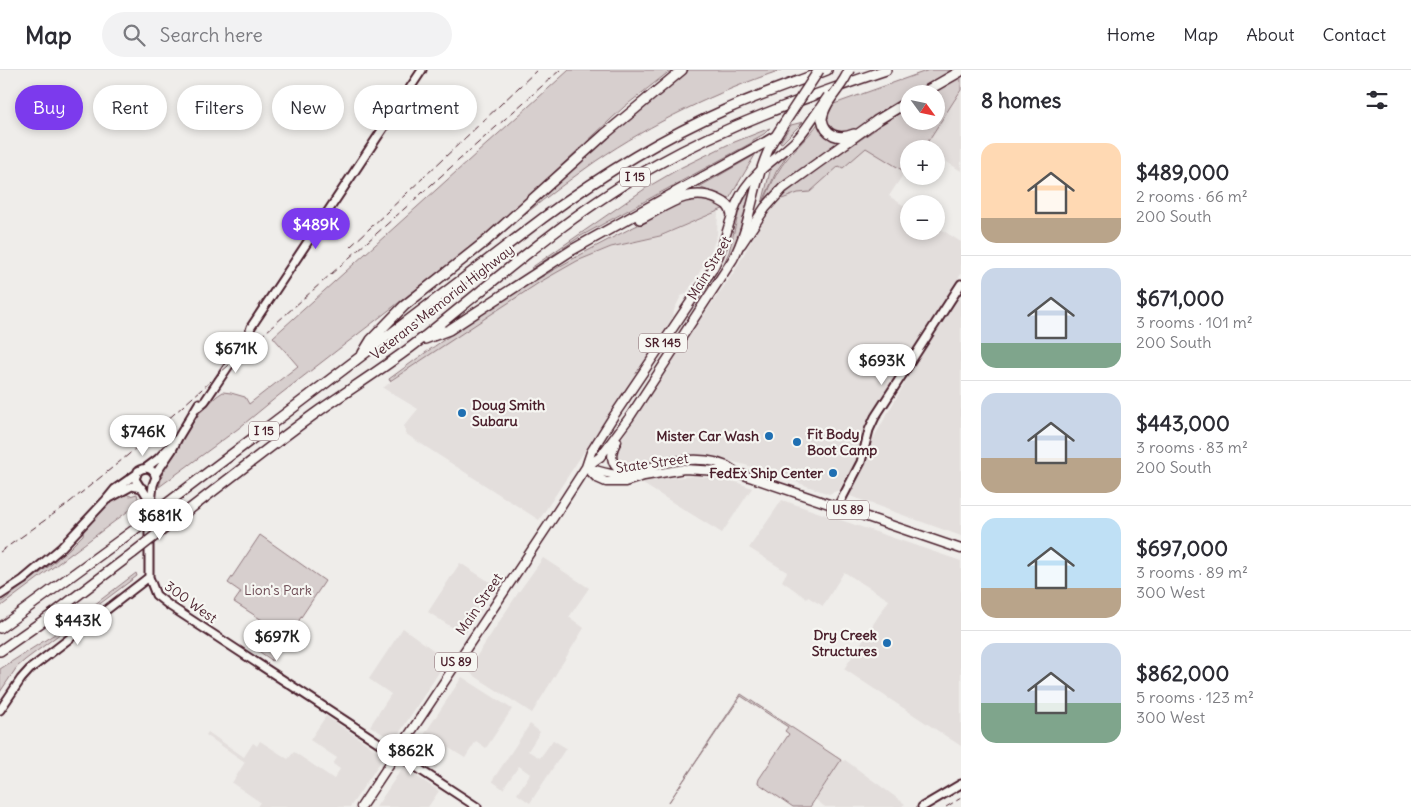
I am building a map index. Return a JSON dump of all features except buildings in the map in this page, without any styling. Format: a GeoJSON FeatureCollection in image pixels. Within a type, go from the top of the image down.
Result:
{"type":"FeatureCollection","features":[{"type":"Feature","properties":{"kind":"highway"},"geometry":{"type":"LineString","coordinates":[[362,356],[370,340],[404,306],[486,242],[604,134],[682,70]]}},
{"type":"Feature","properties":{"kind":"highway"},"geometry":{"type":"LineString","coordinates":[[802,96],[812,70]]}},
{"type":"Feature","properties":{"kind":"highway","name":"Main Street"},"geometry":{"type":"LineString","coordinates":[[776,136],[819,70]]}},
{"type":"Feature","properties":{"kind":"highway","name":"Veterans Memorial Highway"},"geometry":{"type":"LineString","coordinates":[[0,628],[134,530],[543,218],[620,165],[658,142],[728,108],[827,70]]}},
{"type":"Feature","properties":{"kind":"highway"},"geometry":{"type":"LineString","coordinates":[[847,70],[846,77],[818,117],[833,136],[851,135],[900,106]]}},
{"type":"Feature","properties":{"kind":"highway","name":"Veterans Memorial Highway"},"geometry":{"type":"LineString","coordinates":[[0,650],[134,553],[319,411],[417,342],[513,264],[595,203],[683,150],[748,120],[886,70]]}},
{"type":"Feature","properties":{"kind":"highway"},"geometry":{"type":"LineString","coordinates":[[937,85],[961,72]]}},
{"type":"Feature","properties":{"kind":"highway"},"geometry":{"type":"LineString","coordinates":[[741,244],[765,208],[783,188],[879,119]]}},
{"type":"Feature","properties":{"kind":"highway"},"geometry":{"type":"LineString","coordinates":[[417,342],[449,330],[548,264],[776,136]]}},
{"type":"Feature","properties":{"kind":"highway"},"geometry":{"type":"LineString","coordinates":[[598,236],[692,194],[705,195],[725,203],[732,215]]}},
{"type":"Feature","properties":{"kind":"main road","name":"Main Street"},"geometry":{"type":"LineString","coordinates":[[361,807],[586,467],[591,452],[613,417],[712,270],[722,250],[732,215],[745,188],[762,168],[818,117]]}},
{"type":"Feature","properties":{"kind":"main road","name":"Main Street"},"geometry":{"type":"LineString","coordinates":[[586,467],[600,457],[629,418],[723,275],[741,244],[762,168],[768,150],[776,136]]}},
{"type":"Feature","properties":{"kind":"main road","name":"State Street"},"geometry":{"type":"LineString","coordinates":[[629,418],[626,427],[612,449],[612,458],[620,470],[637,471]]}},
{"type":"Feature","properties":{"kind":"main road","name":"State Street"},"geometry":{"type":"LineString","coordinates":[[586,467],[619,475],[676,461],[724,464],[735,472]]}},
{"type":"Feature","properties":{"kind":"main road","name":"State Street"},"geometry":{"type":"LineString","coordinates":[[586,467],[597,478],[606,482],[625,482],[644,476],[680,470],[735,472],[961,549]]}},
{"type":"Feature","properties":{"kind":"street"},"geometry":{"type":"LineString","coordinates":[[155,475],[198,407],[205,402],[248,337],[251,327],[422,70]]}},
{"type":"Feature","properties":{"kind":"street"},"geometry":{"type":"LineString","coordinates":[[838,506],[862,462],[870,430],[876,417],[961,284]]}},
{"type":"Feature","properties":{"kind":"street"},"geometry":{"type":"LineString","coordinates":[[0,595],[23,580],[61,548],[115,489],[142,468],[146,468],[158,460],[168,446],[178,438]]}},
{"type":"Feature","properties":{"kind":"street"},"geometry":{"type":"LineString","coordinates":[[146,468],[151,469],[155,475],[152,502],[149,506]]}},
{"type":"Feature","properties":{"kind":"street"},"geometry":{"type":"LineString","coordinates":[[0,710],[25,673],[149,577],[149,506],[147,496],[141,487],[136,484],[135,474]]}},
{"type":"Feature","properties":{"kind":"street"},"geometry":{"type":"LineString","coordinates":[[106,500],[132,486],[149,488],[153,485]]}},
{"type":"Feature","properties":{"kind":"street","name":"300 West"},"geometry":{"type":"LineString","coordinates":[[149,577],[156,595],[170,606],[477,807]]}},
{"type":"Feature","properties":{"kind":"street"},"geometry":{"type":"LineString","coordinates":[[922,807],[961,784]]}},
{"type":"Feature","properties":{"kind":"shaded area"},"geometry":{"type":"Polygon","coordinates":[[[961,92],[961,171],[945,161],[945,140],[929,140],[935,130],[945,130],[945,116],[961,92]]]}},
{"type":"Feature","properties":{"kind":"shaded area"},"geometry":{"type":"Polygon","coordinates":[[[860,140],[900,166],[900,179],[889,196],[900,203],[900,240],[945,240],[945,232],[961,242],[961,274],[869,417],[864,427],[855,463],[839,490],[829,494],[774,474],[716,458],[683,457],[658,460],[631,467],[623,466],[617,462],[615,449],[734,272],[766,214],[783,195],[860,140]]]}},
{"type":"Feature","properties":{"kind":"shaded area"},"geometry":{"type":"Polygon","coordinates":[[[718,212],[717,235],[709,257],[686,294],[681,296],[674,310],[673,317],[539,520],[406,434],[404,426],[418,409],[383,388],[418,361],[540,281],[577,261],[615,246],[660,237],[718,212]]]}},
{"type":"Feature","properties":{"kind":"shaded area"},"geometry":{"type":"Polygon","coordinates":[[[961,285],[961,536],[850,496],[874,437],[961,285]]]}},
{"type":"Feature","properties":{"kind":"shaded area"},"geometry":{"type":"Polygon","coordinates":[[[693,476],[736,482],[752,488],[722,533],[643,484],[644,482],[658,479],[693,476]]]}},
{"type":"Feature","properties":{"kind":"shaded area"},"geometry":{"type":"Polygon","coordinates":[[[782,500],[961,561],[961,746],[844,669],[889,600],[844,572],[823,606],[808,597],[807,599],[782,581],[787,572],[749,548],[782,500]]]}},
{"type":"Feature","properties":{"kind":"shaded area"},"geometry":{"type":"Polygon","coordinates":[[[543,558],[589,588],[569,617],[584,628],[532,713],[467,671],[543,558]]]}},
{"type":"Feature","properties":{"kind":"shaded area"},"geometry":{"type":"Polygon","coordinates":[[[460,563],[496,586],[464,635],[428,612],[460,563]]]}},
{"type":"Feature","properties":{"kind":"shaded area"},"geometry":{"type":"Polygon","coordinates":[[[403,628],[447,660],[398,735],[391,739],[370,726],[391,694],[369,679],[403,628]]]}},
{"type":"Feature","properties":{"kind":"shaded area"},"geometry":{"type":"Polygon","coordinates":[[[462,677],[512,709],[486,748],[476,741],[465,758],[449,748],[435,770],[412,753],[462,677]]]}},
{"type":"Feature","properties":{"kind":"shaded area"},"geometry":{"type":"Polygon","coordinates":[[[326,716],[382,754],[381,761],[350,807],[257,807],[260,802],[232,783],[245,762],[206,735],[208,732],[244,757],[253,743],[257,746],[260,741],[288,759],[294,752],[334,779],[340,769],[333,764],[337,758],[310,740],[326,716]]]}},
{"type":"Feature","properties":{"kind":"shaded area"},"geometry":{"type":"Polygon","coordinates":[[[530,724],[540,732],[528,751],[540,758],[553,740],[566,748],[530,803],[517,794],[530,774],[519,766],[503,789],[492,781],[530,724]]]}},
{"type":"Feature","properties":{"kind":"shaded area"},"geometry":{"type":"Polygon","coordinates":[[[841,760],[845,760],[905,804],[901,807],[825,807],[815,799],[841,760]]]}},
{"type":"Feature","properties":{"kind":"shaded area"},"geometry":{"type":"Polygon","coordinates":[[[403,767],[439,791],[428,807],[376,807],[403,767]]]}},
{"type":"Feature","properties":{"kind":"green space"},"geometry":{"type":"Polygon","coordinates":[[[569,70],[671,70],[624,107],[490,232],[239,428],[159,487],[164,469],[170,460],[169,458],[201,411],[217,396],[223,392],[231,393],[245,397],[249,404],[298,366],[273,337],[569,70]]]}},
{"type":"Feature","properties":{"kind":"green space"},"geometry":{"type":"Polygon","coordinates":[[[689,70],[781,70],[709,98],[662,121],[596,161],[525,214],[587,155],[689,70]]]}},
{"type":"Feature","properties":{"kind":"green space"},"geometry":{"type":"Polygon","coordinates":[[[929,70],[955,70],[926,85],[900,85],[900,100],[855,130],[841,134],[830,129],[825,119],[828,118],[834,104],[929,70]]]}},
{"type":"Feature","properties":{"kind":"green space"},"geometry":{"type":"Polygon","coordinates":[[[961,77],[961,90],[945,115],[945,86],[961,77]]]}},
{"type":"Feature","properties":{"kind":"green space"},"geometry":{"type":"Polygon","coordinates":[[[900,112],[900,130],[935,130],[929,140],[900,140],[900,169],[866,148],[843,168],[839,166],[810,192],[798,193],[782,199],[781,197],[819,168],[876,129],[875,127],[900,112]]]}},
{"type":"Feature","properties":{"kind":"green space"},"geometry":{"type":"Polygon","coordinates":[[[803,122],[782,143],[780,142],[791,125],[803,122]]]}},
{"type":"Feature","properties":{"kind":"green space"},"geometry":{"type":"Polygon","coordinates":[[[819,122],[829,138],[843,142],[763,205],[782,165],[819,122]]]}},
{"type":"Feature","properties":{"kind":"green space"},"geometry":{"type":"Polygon","coordinates":[[[770,128],[753,140],[753,142],[581,236],[531,268],[646,188],[682,167],[727,145],[770,128]]]}},
{"type":"Feature","properties":{"kind":"green space"},"geometry":{"type":"Polygon","coordinates":[[[789,153],[776,172],[762,204],[771,167],[789,153]]]}},
{"type":"Feature","properties":{"kind":"green space"},"geometry":{"type":"Polygon","coordinates":[[[755,155],[729,199],[699,187],[755,155]]]}},
{"type":"Feature","properties":{"kind":"green space"},"geometry":{"type":"Polygon","coordinates":[[[751,189],[736,244],[718,276],[729,252],[740,207],[751,189]]]}},
{"type":"Feature","properties":{"kind":"green space"},"geometry":{"type":"Polygon","coordinates":[[[703,198],[725,208],[660,236],[611,247],[577,261],[540,282],[390,381],[389,379],[481,315],[577,256],[678,204],[688,200],[703,198]]]}},
{"type":"Feature","properties":{"kind":"green space"},"geometry":{"type":"Polygon","coordinates":[[[125,493],[130,496],[137,494],[139,503],[0,607],[0,603],[70,548],[83,535],[84,529],[110,502],[125,493]]]}},
{"type":"Feature","properties":{"kind":"green space","name":"Lion's Park"},"geometry":{"type":"Polygon","coordinates":[[[260,535],[325,581],[272,661],[247,643],[262,620],[234,602],[241,592],[228,583],[260,535]]]}},
{"type":"Feature","properties":{"kind":"green space"},"geometry":{"type":"Polygon","coordinates":[[[136,573],[137,576],[17,667],[0,692],[0,669],[61,630],[136,573]]]}},
{"type":"Feature","properties":{"kind":"green space"},"geometry":{"type":"Polygon","coordinates":[[[741,694],[841,760],[810,807],[793,807],[758,783],[789,734],[785,731],[788,727],[741,696],[669,802],[741,694]]]}},
{"type":"Feature","properties":{"kind":"railway"},"geometry":{"type":"LineString","coordinates":[[350,247],[537,70]]}},
{"type":"Feature","properties":{"kind":"railway"},"geometry":{"type":"LineString","coordinates":[[0,552],[65,506],[128,455],[560,70]]}},
{"type":"Feature","properties":{"kind":"railway"},"geometry":{"type":"LineString","coordinates":[[946,807],[961,798]]}},
{"type":"Feature","properties":{"kind":"place","name":"Doug Smith Subaru"},"geometry":{"type":"Point","coordinates":[462,413]}},
{"type":"Feature","properties":{"kind":"place","name":"Mister Car Wash"},"geometry":{"type":"Point","coordinates":[769,436]}},
{"type":"Feature","properties":{"kind":"place","name":"Fit Body Boot Camp"},"geometry":{"type":"Point","coordinates":[797,442]}},
{"type":"Feature","properties":{"kind":"place","name":"FedEx Ship Center"},"geometry":{"type":"Point","coordinates":[833,473]}},
{"type":"Feature","properties":{"kind":"place","name":"Dry Creek Structures"},"geometry":{"type":"Point","coordinates":[887,643]}}]}
